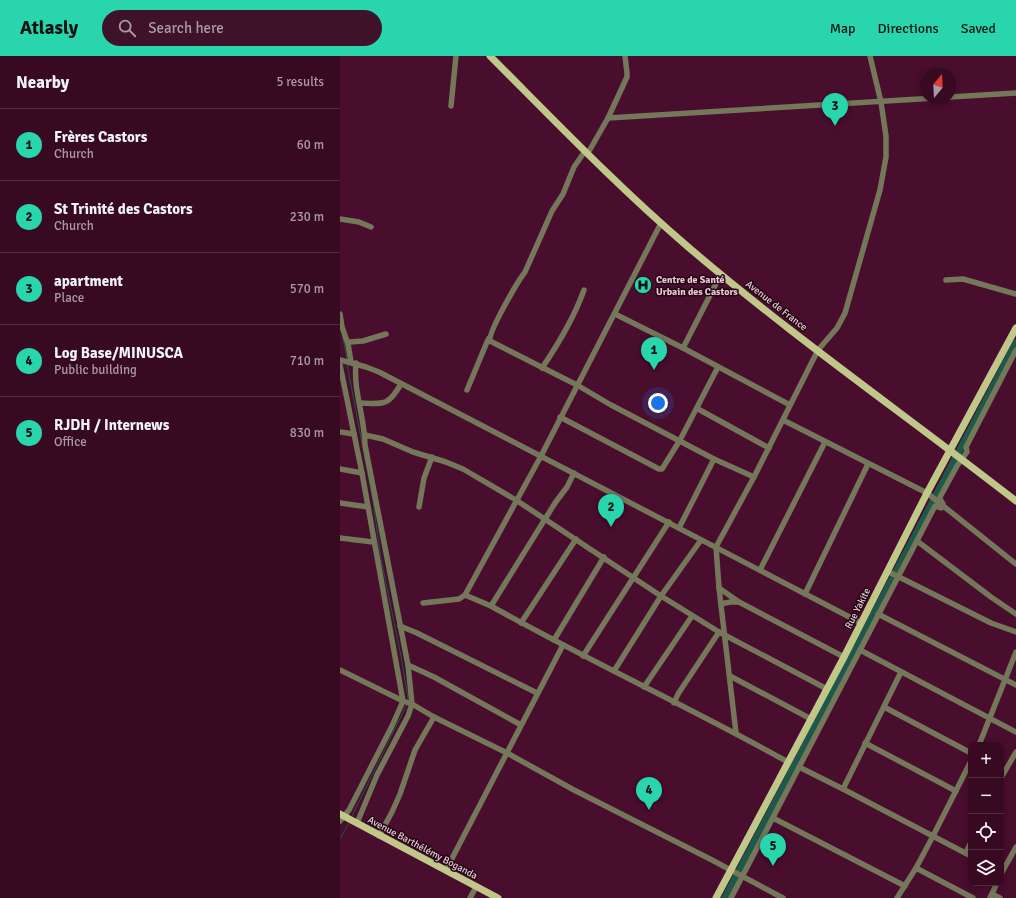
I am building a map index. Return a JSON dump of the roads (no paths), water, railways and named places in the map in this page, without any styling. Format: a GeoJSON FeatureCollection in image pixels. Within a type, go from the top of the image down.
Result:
{"type":"FeatureCollection","features":[{"type":"Feature","properties":{"kind":"main road","name":"Avenue de France"},"geometry":{"type":"LineString","coordinates":[[490,56],[661,223],[721,274],[1016,501]]}},
{"type":"Feature","properties":{"kind":"main road","name":"Rue Yakite"},"geometry":{"type":"LineString","coordinates":[[716,898],[844,657],[927,494],[952,451],[1016,328]]}},
{"type":"Feature","properties":{"kind":"main road","name":"Avenue Barthélémy Boganda"},"geometry":{"type":"LineString","coordinates":[[347,819],[498,898]]}},
{"type":"Feature","properties":{"kind":"street"},"geometry":{"type":"LineString","coordinates":[[451,106],[456,56]]}},
{"type":"Feature","properties":{"kind":"street"},"geometry":{"type":"LineString","coordinates":[[467,390],[486,342],[490,338],[519,280],[525,272],[552,211],[563,194],[574,167],[587,152],[608,118],[627,77],[625,56]]}},
{"type":"Feature","properties":{"kind":"street"},"geometry":{"type":"LineString","coordinates":[[736,733],[719,588],[716,547],[754,477],[818,350],[837,328],[845,313],[883,178],[886,157],[886,136],[870,56]]}},
{"type":"Feature","properties":{"kind":"street"},"geometry":{"type":"LineString","coordinates":[[956,97],[1016,93]]}},
{"type":"Feature","properties":{"kind":"street"},"geometry":{"type":"LineString","coordinates":[[608,118],[920,99]]}},
{"type":"Feature","properties":{"kind":"street"},"geometry":{"type":"LineString","coordinates":[[340,219],[359,222],[371,227]]}},
{"type":"Feature","properties":{"kind":"street"},"geometry":{"type":"LineString","coordinates":[[423,604],[458,599],[465,595],[541,456],[661,223]]}},
{"type":"Feature","properties":{"kind":"street"},"geometry":{"type":"LineString","coordinates":[[683,348],[721,274]]}},
{"type":"Feature","properties":{"kind":"street"},"geometry":{"type":"LineString","coordinates":[[946,280],[963,279],[1016,294]]}},
{"type":"Feature","properties":{"kind":"street"},"geometry":{"type":"LineString","coordinates":[[542,368],[567,328],[584,290]]}},
{"type":"Feature","properties":{"kind":"street"},"geometry":{"type":"LineString","coordinates":[[340,314],[342,327],[353,362],[355,384],[360,403],[365,435],[365,445],[408,665],[412,704],[408,716],[377,775],[347,819]]}},
{"type":"Feature","properties":{"kind":"street"},"geometry":{"type":"LineString","coordinates":[[615,314],[683,348],[790,405]]}},
{"type":"Feature","properties":{"kind":"street"},"geometry":{"type":"LineString","coordinates":[[348,344],[350,342],[362,341],[386,334]]}},
{"type":"Feature","properties":{"kind":"street"},"geometry":{"type":"LineString","coordinates":[[490,338],[490,341],[493,344],[577,385],[611,405],[714,459],[754,477]]}},
{"type":"Feature","properties":{"kind":"street"},"geometry":{"type":"LineString","coordinates":[[942,506],[943,504],[940,497],[957,466],[967,452],[966,447],[1016,350]]}},
{"type":"Feature","properties":{"kind":"street"},"geometry":{"type":"LineString","coordinates":[[347,819],[349,810],[392,726],[403,701],[373,542],[362,472],[340,361],[353,362],[379,372],[861,622]]}},
{"type":"Feature","properties":{"kind":"street"},"geometry":{"type":"LineString","coordinates":[[560,417],[659,470],[664,467],[698,409],[718,367]]}},
{"type":"Feature","properties":{"kind":"street"},"geometry":{"type":"LineString","coordinates":[[360,403],[386,403],[391,400],[402,384]]}},
{"type":"Feature","properties":{"kind":"street"},"geometry":{"type":"LineString","coordinates":[[340,396],[347,397]]}},
{"type":"Feature","properties":{"kind":"street"},"geometry":{"type":"LineString","coordinates":[[698,409],[769,448]]}},
{"type":"Feature","properties":{"kind":"street"},"geometry":{"type":"LineString","coordinates":[[783,420],[927,494],[1016,564]]}},
{"type":"Feature","properties":{"kind":"street"},"geometry":{"type":"LineString","coordinates":[[340,432],[354,434]]}},
{"type":"Feature","properties":{"kind":"street"},"geometry":{"type":"LineString","coordinates":[[365,435],[378,438],[463,469],[516,500],[692,616],[719,632],[827,689]]}},
{"type":"Feature","properties":{"kind":"street"},"geometry":{"type":"LineString","coordinates":[[760,570],[825,442]]}},
{"type":"Feature","properties":{"kind":"street"},"geometry":{"type":"LineString","coordinates":[[419,507],[424,478],[432,457]]}},
{"type":"Feature","properties":{"kind":"street"},"geometry":{"type":"LineString","coordinates":[[679,528],[714,459]]}},
{"type":"Feature","properties":{"kind":"street"},"geometry":{"type":"LineString","coordinates":[[805,594],[868,464]]}},
{"type":"Feature","properties":{"kind":"street"},"geometry":{"type":"LineString","coordinates":[[340,469],[362,472]]}},
{"type":"Feature","properties":{"kind":"street"},"geometry":{"type":"LineString","coordinates":[[491,606],[567,487],[574,473]]}},
{"type":"Feature","properties":{"kind":"street"},"geometry":{"type":"LineString","coordinates":[[340,503],[368,507]]}},
{"type":"Feature","properties":{"kind":"street"},"geometry":{"type":"LineString","coordinates":[[731,898],[935,506],[940,508],[942,506]]}},
{"type":"Feature","properties":{"kind":"street"},"geometry":{"type":"LineString","coordinates":[[583,656],[669,522]]}},
{"type":"Feature","properties":{"kind":"street"},"geometry":{"type":"LineString","coordinates":[[340,538],[373,542]]}},
{"type":"Feature","properties":{"kind":"street"},"geometry":{"type":"LineString","coordinates":[[522,623],[576,539]]}},
{"type":"Feature","properties":{"kind":"street"},"geometry":{"type":"LineString","coordinates":[[614,671],[661,596],[701,540]]}},
{"type":"Feature","properties":{"kind":"street"},"geometry":{"type":"LineString","coordinates":[[917,541],[1016,614]]}},
{"type":"Feature","properties":{"kind":"street"},"geometry":{"type":"LineString","coordinates":[[554,640],[604,557]]}},
{"type":"Feature","properties":{"kind":"street"},"geometry":{"type":"LineString","coordinates":[[887,571],[991,623],[1016,632]]}},
{"type":"Feature","properties":{"kind":"street"},"geometry":{"type":"LineString","coordinates":[[719,588],[739,602],[844,657]]}},
{"type":"Feature","properties":{"kind":"street"},"geometry":{"type":"LineString","coordinates":[[465,595],[491,606],[583,656],[736,733],[788,762]]}},
{"type":"Feature","properties":{"kind":"street"},"geometry":{"type":"LineString","coordinates":[[721,604],[739,602]]}},
{"type":"Feature","properties":{"kind":"street"},"geometry":{"type":"LineString","coordinates":[[878,614],[1016,685]]}},
{"type":"Feature","properties":{"kind":"street"},"geometry":{"type":"LineString","coordinates":[[644,687],[692,616]]}},
{"type":"Feature","properties":{"kind":"street"},"geometry":{"type":"LineString","coordinates":[[400,626],[424,636],[537,693]]}},
{"type":"Feature","properties":{"kind":"street"},"geometry":{"type":"LineString","coordinates":[[674,703],[678,694],[719,632]]}},
{"type":"Feature","properties":{"kind":"street"},"geometry":{"type":"LineString","coordinates":[[446,870],[563,645]]}},
{"type":"Feature","properties":{"kind":"street"},"geometry":{"type":"LineString","coordinates":[[860,650],[1016,732]]}},
{"type":"Feature","properties":{"kind":"street"},"geometry":{"type":"LineString","coordinates":[[980,742],[1016,652]]}},
{"type":"Feature","properties":{"kind":"street"},"geometry":{"type":"LineString","coordinates":[[408,665],[434,677],[521,725]]}},
{"type":"Feature","properties":{"kind":"street"},"geometry":{"type":"LineString","coordinates":[[340,670],[412,704],[434,717],[507,753],[574,790],[783,898]]}},
{"type":"Feature","properties":{"kind":"street"},"geometry":{"type":"LineString","coordinates":[[843,789],[901,672]]}},
{"type":"Feature","properties":{"kind":"street"},"geometry":{"type":"LineString","coordinates":[[730,676],[811,719]]}},
{"type":"Feature","properties":{"kind":"street"},"geometry":{"type":"LineString","coordinates":[[884,706],[968,751]]}},
{"type":"Feature","properties":{"kind":"street"},"geometry":{"type":"LineString","coordinates":[[379,836],[400,794],[415,750],[434,717]]}},
{"type":"Feature","properties":{"kind":"street"},"geometry":{"type":"LineString","coordinates":[[865,743],[956,791]]}},
{"type":"Feature","properties":{"kind":"street"},"geometry":{"type":"LineString","coordinates":[[1004,773],[1016,752]]}},
{"type":"Feature","properties":{"kind":"street"},"geometry":{"type":"LineString","coordinates":[[799,767],[968,854]]}},
{"type":"Feature","properties":{"kind":"street"},"geometry":{"type":"LineString","coordinates":[[899,897],[933,836],[968,767]]}},
{"type":"Feature","properties":{"kind":"street"},"geometry":{"type":"LineString","coordinates":[[773,818],[905,886]]}},
{"type":"Feature","properties":{"kind":"street"},"geometry":{"type":"LineString","coordinates":[[1004,869],[1015,850]]}},
{"type":"Feature","properties":{"kind":"street"},"geometry":{"type":"LineString","coordinates":[[916,868],[973,898]]}},
{"type":"Feature","properties":{"kind":"street"},"geometry":{"type":"LineString","coordinates":[[996,886],[991,896],[1000,898]]}},
{"type":"Feature","properties":{"kind":"street"},"geometry":{"type":"LineString","coordinates":[[470,898],[476,887]]}},
{"type":"Feature","properties":{"kind":"waterway"},"geometry":{"type":"LineString","coordinates":[[343,338],[347,359]]}},
{"type":"Feature","properties":{"kind":"waterway"},"geometry":{"type":"LineString","coordinates":[[725,898],[1016,343]]}},
{"type":"Feature","properties":{"kind":"waterway"},"geometry":{"type":"LineString","coordinates":[[347,364],[373,501],[381,559],[401,656],[408,699]]}},
{"type":"Feature","properties":{"kind":"waterway"},"geometry":{"type":"LineString","coordinates":[[352,816],[407,704]]}},
{"type":"Feature","properties":{"kind":"waterway"},"geometry":{"type":"LineString","coordinates":[[340,839],[349,823]]}},
{"type":"Feature","properties":{"kind":"place","name":"apartment"},"geometry":{"type":"Point","coordinates":[835,126]}},
{"type":"Feature","properties":{"kind":"place","name":"Centre de Santé Urbain des Castors"},"geometry":{"type":"Point","coordinates":[643,285]}},
{"type":"Feature","properties":{"kind":"place","name":"Frères Castors"},"geometry":{"type":"Point","coordinates":[654,370]}},
{"type":"Feature","properties":{"kind":"place","name":"St Trinité des Castors"},"geometry":{"type":"Point","coordinates":[611,527]}},
{"type":"Feature","properties":{"kind":"place","name":"Log Base/MINUSCA"},"geometry":{"type":"Point","coordinates":[649,810]}},
{"type":"Feature","properties":{"kind":"place","name":"RJDH / Internews"},"geometry":{"type":"Point","coordinates":[773,866]}}]}
